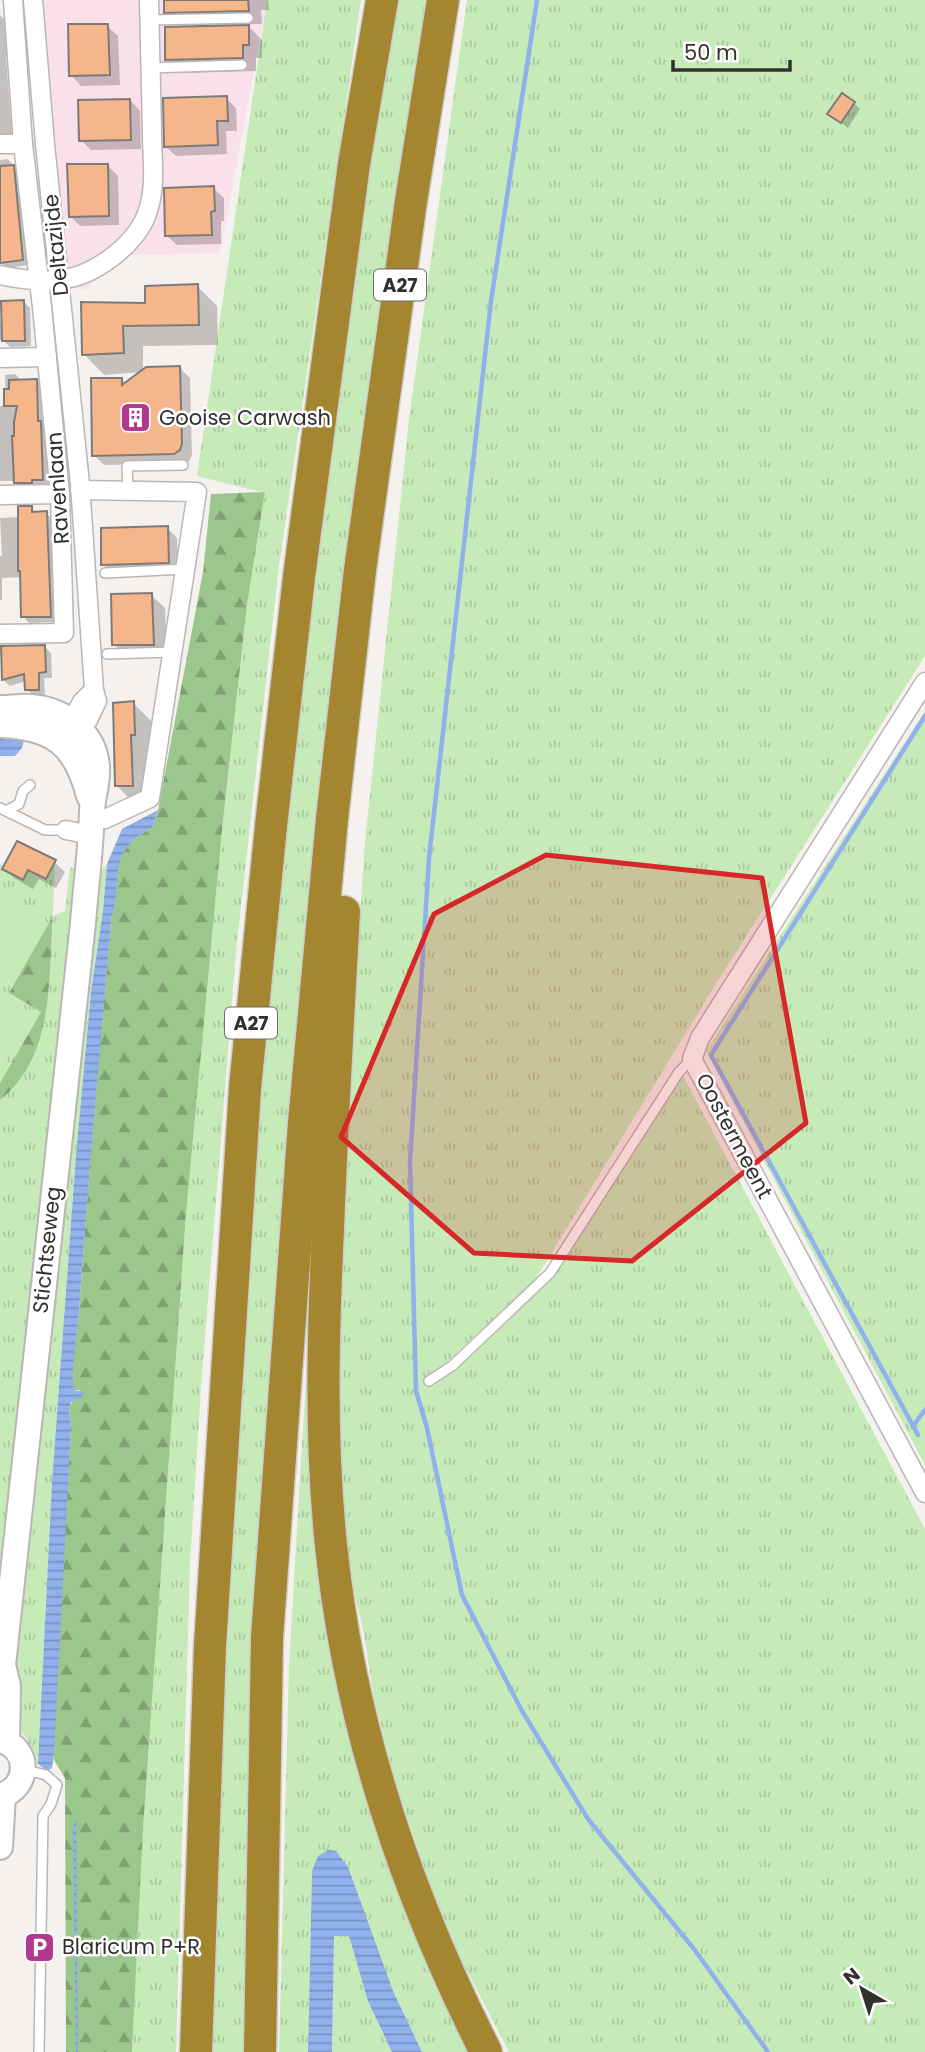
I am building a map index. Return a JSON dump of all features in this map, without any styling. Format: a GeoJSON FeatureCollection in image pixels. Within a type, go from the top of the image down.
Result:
{"type":"FeatureCollection","features":[{"type":"Feature","properties":{"kind":"highway","name":"A27"},"geometry":{"type":"LineString","coordinates":[[196,2052],[210,1646],[245,1088],[299,576],[354,164],[382,0]]}},
{"type":"Feature","properties":{"kind":"highway","name":"A27"},"geometry":{"type":"LineString","coordinates":[[260,2052],[267,1638],[304,1123],[332,819],[360,570],[411,201],[443,0]]}},
{"type":"Feature","properties":{"kind":"highway","name":"A27"},"geometry":{"type":"LineString","coordinates":[[360,570],[369,598],[348,851],[332,1103],[323,1332],[324,1441],[330,1531],[336,1587],[352,1671],[382,1796],[429,1929],[486,2052]]}},
{"type":"Feature","properties":{"kind":"street","name":"Ravenlaan"},"geometry":{"type":"LineString","coordinates":[[0,634],[64,632],[60,494],[23,144],[13,0]]}},
{"type":"Feature","properties":{"kind":"street","name":"Deltazijde"},"geometry":{"type":"LineString","coordinates":[[33,0],[80,490],[93,690],[97,706],[71,731]]}},
{"type":"Feature","properties":{"kind":"street"},"geometry":{"type":"LineString","coordinates":[[0,275],[39,281],[60,280],[96,268],[132,239],[149,209],[153,178],[149,0]]}},
{"type":"Feature","properties":{"kind":"street"},"geometry":{"type":"LineString","coordinates":[[0,144],[23,144]]}},
{"type":"Feature","properties":{"kind":"street"},"geometry":{"type":"LineString","coordinates":[[0,358],[47,357]]}},
{"type":"Feature","properties":{"kind":"street"},"geometry":{"type":"LineString","coordinates":[[66,830],[92,820],[105,819],[150,798],[197,492],[80,490]]}},
{"type":"Feature","properties":{"kind":"street"},"geometry":{"type":"LineString","coordinates":[[0,495],[60,494]]}},
{"type":"Feature","properties":{"kind":"street","name":"Oostermeent"},"geometry":{"type":"LineString","coordinates":[[925,682],[700,1038],[692,1059],[925,1493]]}},
{"type":"Feature","properties":{"kind":"street"},"geometry":{"type":"LineString","coordinates":[[0,708],[42,708],[71,731]]}},
{"type":"Feature","properties":{"kind":"street"},"geometry":{"type":"LineString","coordinates":[[0,725],[71,731]]}},
{"type":"Feature","properties":{"kind":"street","name":"Stichtseweg"},"geometry":{"type":"LineString","coordinates":[[3,1740],[8,1686],[1,1668],[98,769],[90,740],[71,731]]}},
{"type":"Feature","properties":{"kind":"street"},"geometry":{"type":"LineString","coordinates":[[0,1847],[2,1796],[14,1790],[21,1781],[24,1770],[22,1758],[16,1748],[3,1740]]}},
{"type":"Feature","properties":{"kind":"lane"},"geometry":{"type":"LineString","coordinates":[[149,20],[248,18]]}},
{"type":"Feature","properties":{"kind":"lane"},"geometry":{"type":"LineString","coordinates":[[149,68],[242,65]]}},
{"type":"Feature","properties":{"kind":"lane"},"geometry":{"type":"LineString","coordinates":[[128,491],[127,466],[183,465]]}},
{"type":"Feature","properties":{"kind":"lane"},"geometry":{"type":"LineString","coordinates":[[105,573],[185,569]]}},
{"type":"Feature","properties":{"kind":"lane"},"geometry":{"type":"LineString","coordinates":[[107,654],[173,652]]}},
{"type":"Feature","properties":{"kind":"lane"},"geometry":{"type":"LineString","coordinates":[[4,809],[19,804],[23,791],[30,785]]}},
{"type":"Feature","properties":{"kind":"lane"},"geometry":{"type":"LineString","coordinates":[[4,809],[45,830],[66,830]]}},
{"type":"Feature","properties":{"kind":"lane"},"geometry":{"type":"LineString","coordinates":[[429,1381],[452,1366],[550,1273],[679,1072],[692,1059]]}},
{"type":"Feature","properties":{"kind":"lane"},"geometry":{"type":"LineString","coordinates":[[24,1770],[46,1774],[57,1785],[51,1804],[43,1816],[39,2052]]}},
{"type":"Feature","properties":{"kind":"highlighted area"},"geometry":{"type":"Polygon","coordinates":[[[546,855],[762,878],[806,1123],[632,1261],[474,1253],[341,1137],[434,914],[546,855]]]}},
{"type":"Feature","properties":{"kind":"shaded area"},"geometry":{"type":"Polygon","coordinates":[[[28,0],[267,0],[220,253],[128,255],[83,290],[52,277],[28,0]]]}},
{"type":"Feature","properties":{"kind":"green space"},"geometry":{"type":"Polygon","coordinates":[[[267,0],[361,0],[278,573],[236,952],[201,1387],[190,1564],[176,2052],[132,2052],[143,1830],[186,1214],[223,820],[247,605],[265,493],[197,476],[267,0]]]}},
{"type":"Feature","properties":{"kind":"green space"},"geometry":{"type":"Polygon","coordinates":[[[394,0],[428,0],[403,163],[248,1851],[244,2052],[208,2052],[220,1719],[248,1216],[292,755],[359,222],[394,0]]]}},
{"type":"Feature","properties":{"kind":"green space"},"geometry":{"type":"Polygon","coordinates":[[[467,0],[925,0],[925,656],[717,982],[535,1280],[434,1374],[434,1386],[549,1282],[682,1074],[925,1529],[925,2052],[509,2052],[461,1959],[432,1890],[394,1777],[374,1698],[346,1535],[337,1395],[346,1130],[364,853],[409,419],[467,0]]]}},
{"type":"Feature","properties":{"kind":"green space"},"geometry":{"type":"Polygon","coordinates":[[[265,492],[247,605],[223,820],[186,1214],[143,1830],[132,2052],[66,2052],[65,1778],[54,1760],[54,1716],[71,1428],[69,1407],[80,1390],[73,1390],[73,1365],[111,921],[121,857],[126,847],[153,827],[158,810],[203,572],[211,494],[265,492]]]}},
{"type":"Feature","properties":{"kind":"green space"},"geometry":{"type":"Polygon","coordinates":[[[925,711],[925,1465],[706,1051],[925,711]]]}},
{"type":"Feature","properties":{"kind":"green space"},"geometry":{"type":"Polygon","coordinates":[[[55,862],[53,916],[65,911],[70,867],[78,870],[0,1597],[0,1100],[18,1082],[39,1040],[48,992],[53,919],[10,993],[41,1012],[0,1083],[0,864],[4,866],[55,862]]]}},
{"type":"Feature","properties":{"kind":"green space"},"geometry":{"type":"Polygon","coordinates":[[[107,864],[91,992],[76,1155],[52,1482],[38,1764],[27,1740],[13,1720],[19,1624],[94,880],[107,864]]]}},
{"type":"Feature","properties":{"kind":"green space"},"geometry":{"type":"Polygon","coordinates":[[[0,893],[46,919],[8,988],[0,983],[0,893]]]}},
{"type":"Feature","properties":{"kind":"green space"},"geometry":{"type":"Polygon","coordinates":[[[53,916],[49,991],[40,1039],[31,1062],[18,1082],[0,1100],[0,1083],[41,1012],[9,993],[53,916]]]}},
{"type":"Feature","properties":{"kind":"green space"},"geometry":{"type":"Polygon","coordinates":[[[0,994],[34,1014],[0,1070],[0,994]]]}},
{"type":"Feature","properties":{"kind":"green space"},"geometry":{"type":"Polygon","coordinates":[[[312,1278],[333,1602],[480,2052],[422,2052],[375,1945],[312,1871],[308,2052],[279,2052],[289,1665],[312,1278]]]}},
{"type":"Feature","properties":{"kind":"green space"},"geometry":{"type":"Polygon","coordinates":[[[334,1936],[349,1936],[368,2000],[392,2052],[332,2052],[334,1936]]]}},
{"type":"Feature","properties":{"kind":"water"},"geometry":{"type":"Polygon","coordinates":[[[0,739],[24,740],[22,748],[15,756],[0,756],[0,739]]]}},
{"type":"Feature","properties":{"kind":"water"},"geometry":{"type":"Polygon","coordinates":[[[158,810],[153,827],[137,837],[121,857],[111,921],[74,1365],[74,1390],[84,1392],[81,1397],[71,1402],[69,1408],[71,1428],[54,1754],[52,1768],[47,1771],[38,1764],[52,1482],[91,992],[107,864],[122,829],[158,810]]]}},
{"type":"Feature","properties":{"kind":"water"},"geometry":{"type":"Polygon","coordinates":[[[76,1820],[78,2052],[73,1831],[76,1820]]]}},
{"type":"Feature","properties":{"kind":"water"},"geometry":{"type":"Polygon","coordinates":[[[328,1850],[336,1851],[348,1867],[393,1991],[422,2052],[392,2052],[368,2001],[349,1936],[334,1936],[332,2052],[308,2052],[312,1871],[318,1856],[328,1850]]]}},
{"type":"Feature","properties":{"kind":"building"},"geometry":{"type":"Polygon","coordinates":[[[164,0],[248,0],[249,11],[164,13],[164,0]]]}},
{"type":"Feature","properties":{"kind":"building"},"geometry":{"type":"Polygon","coordinates":[[[68,24],[108,24],[110,75],[69,76],[68,24]]]}},
{"type":"Feature","properties":{"kind":"building"},"geometry":{"type":"Polygon","coordinates":[[[249,25],[249,45],[243,45],[243,58],[165,60],[165,27],[249,25]]]}},
{"type":"Feature","properties":{"kind":"building"},"geometry":{"type":"Polygon","coordinates":[[[842,93],[855,102],[841,123],[827,114],[842,93]]]}},
{"type":"Feature","properties":{"kind":"building"},"geometry":{"type":"Polygon","coordinates":[[[227,96],[228,121],[217,121],[218,145],[164,147],[163,98],[227,96]]]}},
{"type":"Feature","properties":{"kind":"building"},"geometry":{"type":"Polygon","coordinates":[[[130,99],[131,140],[79,141],[78,100],[130,99]]]}},
{"type":"Feature","properties":{"kind":"building"},"geometry":{"type":"Polygon","coordinates":[[[67,164],[108,164],[109,216],[69,217],[67,164]]]}},
{"type":"Feature","properties":{"kind":"building"},"geometry":{"type":"Polygon","coordinates":[[[14,165],[23,260],[0,263],[0,166],[14,165]]]}},
{"type":"Feature","properties":{"kind":"building"},"geometry":{"type":"Polygon","coordinates":[[[214,186],[212,235],[165,236],[164,188],[214,186]]]}},
{"type":"Feature","properties":{"kind":"building"},"geometry":{"type":"Polygon","coordinates":[[[198,284],[199,325],[123,326],[124,353],[82,355],[81,302],[145,303],[145,286],[198,284]]]}},
{"type":"Feature","properties":{"kind":"building"},"geometry":{"type":"Polygon","coordinates":[[[24,300],[25,341],[2,341],[1,301],[24,300]]]}},
{"type":"Feature","properties":{"kind":"building","name":"Gooise Carwash"},"geometry":{"type":"Polygon","coordinates":[[[180,366],[180,450],[174,454],[92,456],[91,378],[122,378],[122,385],[146,367],[180,366]]]}},
{"type":"Feature","properties":{"kind":"building"},"geometry":{"type":"Polygon","coordinates":[[[37,379],[43,480],[14,483],[12,436],[17,406],[4,406],[4,389],[9,389],[9,380],[37,379]]]}},
{"type":"Feature","properties":{"kind":"building"},"geometry":{"type":"Polygon","coordinates":[[[18,506],[32,506],[32,512],[47,511],[51,617],[21,617],[18,506]]]}},
{"type":"Feature","properties":{"kind":"building"},"geometry":{"type":"Polygon","coordinates":[[[168,526],[169,563],[101,565],[101,528],[168,526]]]}},
{"type":"Feature","properties":{"kind":"building"},"geometry":{"type":"Polygon","coordinates":[[[152,593],[154,645],[112,645],[111,594],[152,593]]]}},
{"type":"Feature","properties":{"kind":"building"},"geometry":{"type":"Polygon","coordinates":[[[45,645],[46,672],[39,673],[39,690],[25,690],[24,674],[2,680],[1,646],[45,645]]]}},
{"type":"Feature","properties":{"kind":"building"},"geometry":{"type":"Polygon","coordinates":[[[134,701],[135,735],[131,735],[133,786],[115,786],[113,703],[134,701]]]}},
{"type":"Feature","properties":{"kind":"building"},"geometry":{"type":"Polygon","coordinates":[[[17,841],[56,860],[46,879],[28,870],[23,880],[2,869],[17,841]]]}},
{"type":"Feature","properties":{"kind":"waterway"},"geometry":{"type":"LineString","coordinates":[[537,0],[491,301],[429,858],[410,1161],[416,1391],[427,1428],[462,1595],[522,1711],[588,1819],[694,1949],[768,2052]]}},
{"type":"Feature","properties":{"kind":"waterway"},"geometry":{"type":"LineString","coordinates":[[918,1435],[711,1055],[925,716]]}},
{"type":"Feature","properties":{"kind":"waterway"},"geometry":{"type":"LineString","coordinates":[[913,1426],[925,1410]]}},
{"type":"Feature","properties":{"kind":"place","name":"Gooise Carwash"},"geometry":{"type":"Point","coordinates":[136,418]}},
{"type":"Feature","properties":{"kind":"place","name":"Blaricum P+R"},"geometry":{"type":"Point","coordinates":[39,1947]}}]}
